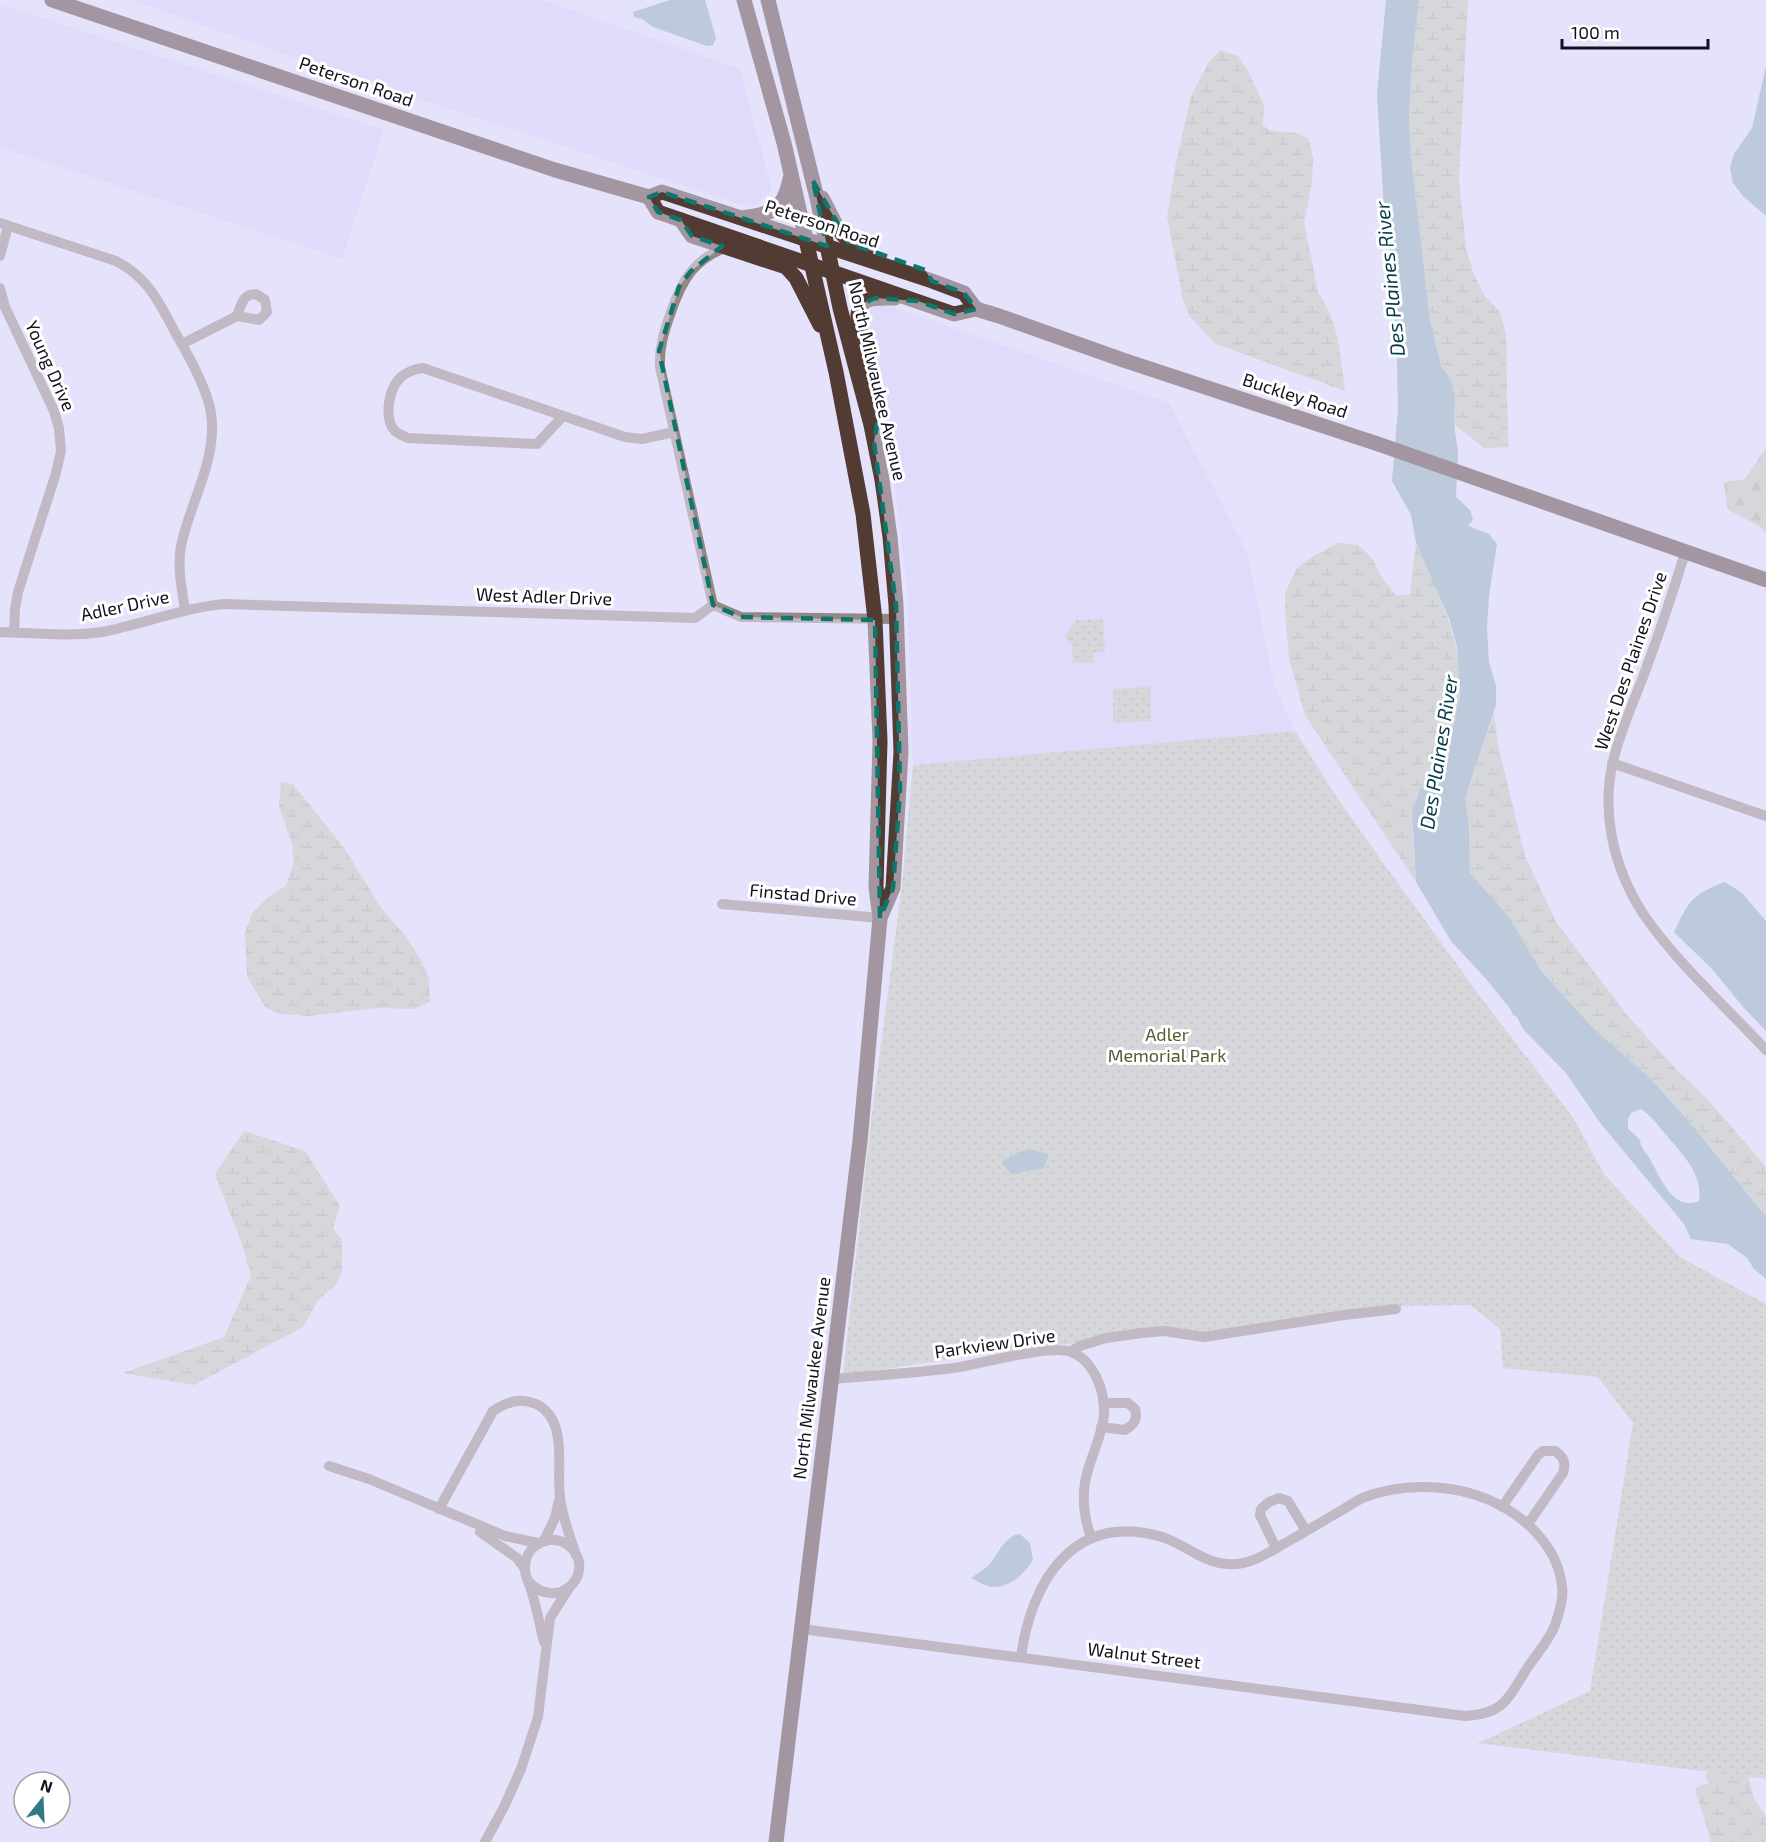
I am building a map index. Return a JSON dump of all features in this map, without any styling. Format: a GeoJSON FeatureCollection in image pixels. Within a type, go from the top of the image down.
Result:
{"type":"FeatureCollection","features":[{"type":"Feature","properties":{"kind":"main road","name":"Peterson Road"},"geometry":{"type":"LineString","coordinates":[[52,0],[555,170],[649,197],[662,192],[932,281],[964,293],[976,309]]}},
{"type":"Feature","properties":{"kind":"main road","name":"North Milwaukee Avenue"},"geometry":{"type":"LineString","coordinates":[[744,0],[784,143],[826,328],[863,514],[875,620],[880,741],[879,848],[876,887],[880,918],[860,1142],[776,1842]]}},
{"type":"Feature","properties":{"kind":"main road","name":"North Milwaukee Avenue"},"geometry":{"type":"LineString","coordinates":[[768,0],[874,442],[890,542],[897,619],[900,790],[893,888],[880,918]]}},
{"type":"Feature","properties":{"kind":"main road"},"geometry":{"type":"LineString","coordinates":[[740,218],[769,214],[778,208],[787,194],[790,177]]}},
{"type":"Feature","properties":{"kind":"main road"},"geometry":{"type":"LineString","coordinates":[[813,182],[839,232],[849,243],[925,270],[932,281]]}},
{"type":"Feature","properties":{"kind":"main road","name":"Peterson Road"},"geometry":{"type":"LineString","coordinates":[[649,197],[658,212],[810,263]]}},
{"type":"Feature","properties":{"kind":"main road"},"geometry":{"type":"LineString","coordinates":[[681,220],[692,236],[786,267],[796,278],[818,324],[826,328]]}},
{"type":"Feature","properties":{"kind":"main road","name":"Buckley Road"},"geometry":{"type":"LineString","coordinates":[[810,263],[954,314],[976,309],[1381,445],[1766,580]]}},
{"type":"Feature","properties":{"kind":"main road"},"geometry":{"type":"LineString","coordinates":[[874,442],[878,418],[858,322],[858,312],[862,303],[875,298],[918,301]]}},
{"type":"Feature","properties":{"kind":"street"},"geometry":{"type":"LineString","coordinates":[[0,256],[4,225],[116,261],[128,268],[152,291],[182,344],[209,404],[212,432],[209,456],[181,547],[180,577],[185,610]]}},
{"type":"Feature","properties":{"kind":"street"},"geometry":{"type":"LineString","coordinates":[[695,237],[700,262]]}},
{"type":"Feature","properties":{"kind":"street"},"geometry":{"type":"LineString","coordinates":[[727,247],[714,252],[700,262],[679,287],[659,351],[660,367],[713,605],[741,617],[897,619]]}},
{"type":"Feature","properties":{"kind":"street","name":"Young Drive"},"geometry":{"type":"LineString","coordinates":[[0,288],[5,307],[54,411],[59,428],[61,451],[18,592],[14,632]]}},
{"type":"Feature","properties":{"kind":"street"},"geometry":{"type":"LineString","coordinates":[[182,344],[237,316]]}},
{"type":"Feature","properties":{"kind":"street"},"geometry":{"type":"LineString","coordinates":[[563,416],[537,444],[408,438],[395,432],[388,408],[394,387],[401,377],[412,369],[423,368],[625,437],[642,439],[674,432]]}},
{"type":"Feature","properties":{"kind":"street","name":"West Des Plaines Drive"},"geometry":{"type":"LineString","coordinates":[[1685,553],[1612,763],[1608,803],[1611,839],[1631,892],[1660,936],[1766,1050]]}},
{"type":"Feature","properties":{"kind":"street","name":"West Adler Drive"},"geometry":{"type":"LineString","coordinates":[[185,610],[224,604],[695,618],[713,605]]}},
{"type":"Feature","properties":{"kind":"street","name":"Adler Drive"},"geometry":{"type":"LineString","coordinates":[[0,632],[86,634],[185,610]]}},
{"type":"Feature","properties":{"kind":"street"},"geometry":{"type":"LineString","coordinates":[[1612,763],[1766,816]]}},
{"type":"Feature","properties":{"kind":"street","name":"Finstad Drive"},"geometry":{"type":"LineString","coordinates":[[722,904],[880,918]]}},
{"type":"Feature","properties":{"kind":"street"},"geometry":{"type":"LineString","coordinates":[[1071,1351],[1106,1338],[1142,1333],[1164,1331],[1204,1337],[1396,1309]]}},
{"type":"Feature","properties":{"kind":"street","name":"Parkview Drive"},"geometry":{"type":"LineString","coordinates":[[831,1379],[906,1374],[1039,1352],[1061,1350],[1071,1351],[1078,1355],[1092,1370],[1103,1394],[1104,1415],[1087,1473],[1083,1499],[1084,1520],[1091,1537]]}},
{"type":"Feature","properties":{"kind":"street"},"geometry":{"type":"LineString","coordinates":[[439,1509],[493,1411],[517,1400],[529,1401],[541,1407],[551,1416],[557,1429],[560,1497],[579,1563],[579,1572],[550,1618],[538,1717],[521,1769],[485,1842]]}},
{"type":"Feature","properties":{"kind":"street"},"geometry":{"type":"LineString","coordinates":[[1101,1427],[1125,1430],[1134,1425],[1137,1417],[1136,1408],[1128,1403],[1103,1403]]}},
{"type":"Feature","properties":{"kind":"street"},"geometry":{"type":"LineString","coordinates":[[1021,1657],[1030,1613],[1050,1571],[1069,1552],[1091,1537],[1128,1531],[1144,1533],[1174,1541],[1198,1556],[1227,1564],[1251,1561],[1364,1497],[1408,1488],[1457,1490],[1477,1495],[1518,1515],[1528,1524],[1563,1473],[1564,1460],[1555,1451],[1543,1451],[1502,1507]]}},
{"type":"Feature","properties":{"kind":"street"},"geometry":{"type":"LineString","coordinates":[[329,1466],[369,1479],[505,1536],[541,1542],[555,1540],[564,1542],[576,1555]]}},
{"type":"Feature","properties":{"kind":"street"},"geometry":{"type":"LineString","coordinates":[[525,1569],[527,1556],[541,1542],[555,1518],[560,1497]]}},
{"type":"Feature","properties":{"kind":"street"},"geometry":{"type":"LineString","coordinates":[[1276,1548],[1260,1515],[1261,1509],[1269,1502],[1278,1497],[1288,1501],[1306,1531]]}},
{"type":"Feature","properties":{"kind":"street"},"geometry":{"type":"LineString","coordinates":[[457,1517],[517,1558],[525,1569],[546,1652]]}},
{"type":"Feature","properties":{"kind":"street","name":"Walnut Street"},"geometry":{"type":"LineString","coordinates":[[802,1629],[1465,1716],[1481,1714],[1497,1709],[1508,1699],[1543,1648],[1554,1628],[1560,1607],[1563,1586],[1557,1567],[1548,1546],[1528,1524]]}},
{"type":"Feature","properties":{"kind":"street"},"geometry":{"type":"LineString","coordinates":[[529,1582],[544,1593],[553,1594],[569,1588]]}},
{"type":"Feature","properties":{"kind":"highlighted area"},"geometry":{"type":"Polygon","coordinates":[[[813,181],[849,243],[925,270],[932,281],[964,293],[976,309],[954,314],[918,301],[875,298],[861,304],[858,312],[878,418],[874,442],[896,605],[900,790],[893,888],[880,918],[875,620],[741,617],[713,605],[659,351],[679,287],[690,272],[722,246],[692,236],[681,220],[658,212],[649,197],[662,192],[827,246],[813,181]]]}},
{"type":"Feature","properties":{"kind":"shaded area"},"geometry":{"type":"Polygon","coordinates":[[[132,0],[543,0],[740,69],[772,190],[753,206],[736,203],[301,60],[132,0]]]}},
{"type":"Feature","properties":{"kind":"shaded area"},"geometry":{"type":"Polygon","coordinates":[[[670,0],[705,0],[716,38],[713,45],[707,46],[653,27],[642,19],[634,17],[633,12],[670,0]]]}},
{"type":"Feature","properties":{"kind":"shaded area"},"geometry":{"type":"Polygon","coordinates":[[[1386,0],[1419,0],[1409,114],[1411,156],[1430,321],[1441,366],[1451,380],[1455,397],[1454,424],[1458,453],[1456,497],[1470,510],[1473,520],[1468,526],[1489,534],[1497,544],[1489,596],[1487,629],[1489,662],[1496,686],[1496,705],[1465,798],[1469,827],[1470,873],[1509,917],[1542,972],[1594,1029],[1648,1076],[1693,1126],[1766,1217],[1766,1279],[1754,1269],[1747,1258],[1728,1244],[1691,1239],[1684,1224],[1601,1124],[1566,1073],[1523,1029],[1517,1017],[1513,1015],[1487,980],[1451,941],[1416,882],[1412,811],[1420,789],[1431,777],[1450,741],[1460,696],[1457,647],[1450,621],[1416,542],[1411,515],[1392,481],[1398,409],[1397,361],[1392,264],[1384,210],[1377,94],[1386,0]],[[1641,1109],[1631,1113],[1628,1119],[1628,1129],[1639,1139],[1663,1183],[1674,1197],[1690,1203],[1699,1201],[1695,1174],[1679,1150],[1641,1109]]]}},
{"type":"Feature","properties":{"kind":"shaded area"},"geometry":{"type":"Polygon","coordinates":[[[0,4],[384,130],[342,259],[0,147],[0,4]]]}},
{"type":"Feature","properties":{"kind":"shaded area"},"geometry":{"type":"Polygon","coordinates":[[[1766,66],[1765,215],[1743,196],[1733,183],[1730,168],[1734,154],[1752,128],[1766,66]]]}},
{"type":"Feature","properties":{"kind":"shaded area"},"geometry":{"type":"Polygon","coordinates":[[[884,304],[1169,403],[1247,552],[1275,687],[1295,731],[913,765],[907,585],[888,433],[864,323],[868,311],[884,304]]]}},
{"type":"Feature","properties":{"kind":"shaded area"},"geometry":{"type":"Polygon","coordinates":[[[1725,882],[1742,893],[1766,921],[1766,1031],[1712,969],[1674,932],[1692,900],[1725,882]]]}},
{"type":"Feature","properties":{"kind":"shaded area"},"geometry":{"type":"Polygon","coordinates":[[[1033,1150],[1049,1154],[1044,1168],[1011,1174],[1001,1162],[1021,1151],[1033,1150]]]}},
{"type":"Feature","properties":{"kind":"shaded area"},"geometry":{"type":"Polygon","coordinates":[[[1020,1534],[1030,1543],[1033,1560],[1022,1574],[1006,1585],[994,1587],[971,1578],[991,1563],[1009,1539],[1020,1534]]]}},
{"type":"Feature","properties":{"kind":"green space"},"geometry":{"type":"Polygon","coordinates":[[[1419,0],[1468,0],[1459,181],[1466,248],[1473,272],[1484,295],[1499,311],[1506,333],[1508,447],[1484,448],[1454,424],[1455,397],[1451,380],[1441,366],[1430,321],[1411,156],[1409,114],[1419,0]]]}},
{"type":"Feature","properties":{"kind":"green space"},"geometry":{"type":"Polygon","coordinates":[[[1220,50],[1238,56],[1248,71],[1264,105],[1263,125],[1270,131],[1293,132],[1309,139],[1313,159],[1312,182],[1304,223],[1318,292],[1330,313],[1338,339],[1345,391],[1216,344],[1190,317],[1183,300],[1167,217],[1175,167],[1191,96],[1209,62],[1220,50]]]}},
{"type":"Feature","properties":{"kind":"green space"},"geometry":{"type":"Polygon","coordinates":[[[1766,448],[1766,533],[1759,526],[1727,509],[1724,482],[1745,479],[1766,448]]]}},
{"type":"Feature","properties":{"kind":"green space"},"geometry":{"type":"Polygon","coordinates":[[[1416,542],[1454,638],[1460,687],[1457,712],[1448,745],[1434,773],[1420,789],[1415,801],[1413,836],[1416,882],[1305,715],[1289,659],[1285,593],[1297,568],[1338,543],[1358,545],[1371,557],[1383,579],[1397,596],[1410,594],[1416,542]]]}},
{"type":"Feature","properties":{"kind":"green space"},"geometry":{"type":"Polygon","coordinates":[[[1103,619],[1105,652],[1094,653],[1094,663],[1073,662],[1072,645],[1066,640],[1066,634],[1077,620],[1103,619]]]}},
{"type":"Feature","properties":{"kind":"green space"},"geometry":{"type":"Polygon","coordinates":[[[1150,687],[1151,721],[1113,723],[1113,689],[1150,687]]]}},
{"type":"Feature","properties":{"kind":"green space"},"geometry":{"type":"Polygon","coordinates":[[[1494,712],[1498,745],[1525,856],[1556,922],[1628,1016],[1673,1066],[1710,1102],[1766,1167],[1766,1217],[1693,1126],[1648,1076],[1594,1029],[1542,972],[1509,917],[1470,873],[1469,827],[1465,798],[1494,712]]]}},
{"type":"Feature","properties":{"kind":"green space","name":"Adler Memorial Park"},"geometry":{"type":"Polygon","coordinates":[[[1295,731],[1334,793],[1379,857],[1482,999],[1574,1119],[1604,1174],[1680,1257],[1766,1304],[1766,1779],[1478,1743],[1590,1691],[1633,1423],[1598,1377],[1503,1368],[1500,1329],[1471,1305],[1395,1306],[1205,1335],[1168,1328],[1082,1343],[1035,1347],[843,1375],[870,1129],[902,885],[913,765],[1295,731]]]}},
{"type":"Feature","properties":{"kind":"green space"},"geometry":{"type":"Polygon","coordinates":[[[281,782],[293,784],[344,848],[382,909],[404,934],[421,960],[429,979],[430,1002],[414,1009],[376,1008],[309,1016],[280,1014],[266,1008],[247,977],[245,933],[252,913],[271,895],[286,886],[294,861],[292,844],[279,807],[281,782]]]}},
{"type":"Feature","properties":{"kind":"green space"},"geometry":{"type":"Polygon","coordinates":[[[244,1131],[305,1151],[340,1206],[333,1228],[342,1240],[342,1271],[335,1286],[319,1299],[303,1327],[194,1385],[123,1373],[224,1337],[251,1276],[243,1247],[215,1174],[244,1131]]]}},
{"type":"Feature","properties":{"kind":"green space"},"geometry":{"type":"Polygon","coordinates":[[[1745,1763],[1754,1799],[1766,1816],[1766,1842],[1711,1842],[1695,1790],[1709,1783],[1705,1776],[1711,1766],[1745,1763]]]}},
{"type":"Feature","properties":{"kind":"water label","name":"Des Plaines River"},"geometry":{"type":"Point","coordinates":[1390,279]}},
{"type":"Feature","properties":{"kind":"water label","name":"Des Plaines River"},"geometry":{"type":"Point","coordinates":[1439,752]}}]}
